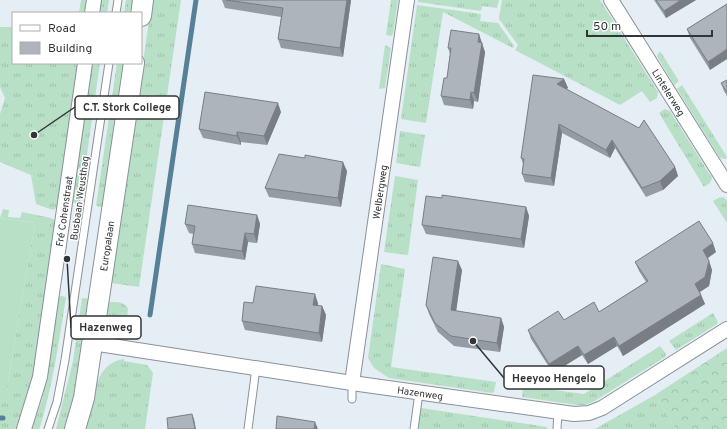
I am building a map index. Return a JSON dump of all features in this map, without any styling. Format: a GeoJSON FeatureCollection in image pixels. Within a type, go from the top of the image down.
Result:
{"type":"FeatureCollection","features":[{"type":"Feature","properties":{"kind":"street"},"geometry":{"type":"LineString","coordinates":[[92,12],[94,0]]}},
{"type":"Feature","properties":{"kind":"street"},"geometry":{"type":"LineString","coordinates":[[142,12],[143,0]]}},
{"type":"Feature","properties":{"kind":"street","name":"Welbergweg"},"geometry":{"type":"LineString","coordinates":[[352,383],[407,0]]}},
{"type":"Feature","properties":{"kind":"street","name":"Lintelerweg"},"geometry":{"type":"LineString","coordinates":[[611,0],[727,185]]}},
{"type":"Feature","properties":{"kind":"street","name":"Fré Cohenstraat"},"geometry":{"type":"LineString","coordinates":[[24,429],[40,377],[85,64]]}},
{"type":"Feature","properties":{"kind":"street","name":"Europalaan"},"geometry":{"type":"LineString","coordinates":[[76,429],[84,398],[134,64]]}},
{"type":"Feature","properties":{"kind":"street","name":"Hazenweg"},"geometry":{"type":"LineString","coordinates":[[92,343],[419,393],[574,414],[589,413],[602,408],[727,329]]}},
{"type":"Feature","properties":{"kind":"lane"},"geometry":{"type":"LineString","coordinates":[[116,12],[118,0]]}},
{"type":"Feature","properties":{"kind":"lane","name":"Busbaan Weusthag"},"geometry":{"type":"LineString","coordinates":[[48,429],[57,402],[65,360],[109,64]]}},
{"type":"Feature","properties":{"kind":"lane"},"geometry":{"type":"LineString","coordinates":[[248,429],[256,368]]}},
{"type":"Feature","properties":{"kind":"lane"},"geometry":{"type":"LineString","coordinates":[[352,383],[352,399]]}},
{"type":"Feature","properties":{"kind":"lane"},"geometry":{"type":"LineString","coordinates":[[414,429],[419,393]]}},
{"type":"Feature","properties":{"kind":"lane"},"geometry":{"type":"LineString","coordinates":[[557,429],[558,412]]}},
{"type":"Feature","properties":{"kind":"green space"},"geometry":{"type":"Polygon","coordinates":[[[81,0],[88,0],[86,12],[79,12],[81,0]]]}},
{"type":"Feature","properties":{"kind":"green space"},"geometry":{"type":"Polygon","coordinates":[[[99,0],[109,0],[107,12],[98,12],[99,0]]]}},
{"type":"Feature","properties":{"kind":"green space"},"geometry":{"type":"Polygon","coordinates":[[[126,0],[135,0],[133,12],[124,12],[126,0]]]}},
{"type":"Feature","properties":{"kind":"green space"},"geometry":{"type":"Polygon","coordinates":[[[152,0],[181,0],[139,287],[111,283],[152,0]]]}},
{"type":"Feature","properties":{"kind":"green space"},"geometry":{"type":"Polygon","coordinates":[[[391,0],[398,0],[393,34],[391,36],[386,35],[391,0]]]}},
{"type":"Feature","properties":{"kind":"green space"},"geometry":{"type":"Polygon","coordinates":[[[418,0],[499,0],[497,8],[482,6],[481,11],[418,2],[418,0]]]}},
{"type":"Feature","properties":{"kind":"green space"},"geometry":{"type":"Polygon","coordinates":[[[502,0],[600,0],[658,92],[657,98],[650,102],[642,91],[620,105],[515,50],[518,45],[499,19],[502,0]]]}},
{"type":"Feature","properties":{"kind":"green space"},"geometry":{"type":"Polygon","coordinates":[[[417,5],[481,14],[480,21],[498,23],[514,46],[513,48],[443,12],[426,123],[401,119],[417,5]]]}},
{"type":"Feature","properties":{"kind":"green space"},"geometry":{"type":"Polygon","coordinates":[[[0,27],[12,27],[12,64],[79,64],[58,207],[53,210],[36,204],[31,175],[0,162],[0,114],[5,98],[0,87],[0,27]]]}},
{"type":"Feature","properties":{"kind":"green space"},"geometry":{"type":"Polygon","coordinates":[[[385,45],[391,48],[385,88],[379,89],[385,45]]]}},
{"type":"Feature","properties":{"kind":"green space"},"geometry":{"type":"Polygon","coordinates":[[[660,51],[679,81],[674,85],[657,56],[660,51]]]}},
{"type":"Feature","properties":{"kind":"green space"},"geometry":{"type":"Polygon","coordinates":[[[90,64],[100,64],[80,204],[70,202],[90,64]]]}},
{"type":"Feature","properties":{"kind":"green space"},"geometry":{"type":"Polygon","coordinates":[[[117,64],[126,64],[103,207],[96,206],[117,64]]]}},
{"type":"Feature","properties":{"kind":"green space"},"geometry":{"type":"Polygon","coordinates":[[[682,85],[727,157],[726,159],[720,158],[677,89],[682,85]]]}},
{"type":"Feature","properties":{"kind":"green space"},"geometry":{"type":"Polygon","coordinates":[[[665,109],[670,111],[712,178],[710,183],[704,187],[659,113],[665,109]]]}},
{"type":"Feature","properties":{"kind":"green space"},"geometry":{"type":"Polygon","coordinates":[[[400,131],[425,135],[420,167],[396,163],[400,131]]]}},
{"type":"Feature","properties":{"kind":"green space"},"geometry":{"type":"Polygon","coordinates":[[[395,176],[418,180],[408,255],[384,252],[395,176]]]}},
{"type":"Feature","properties":{"kind":"green space"},"geometry":{"type":"Polygon","coordinates":[[[720,197],[725,198],[727,201],[727,223],[713,201],[720,197]]]}},
{"type":"Feature","properties":{"kind":"green space"},"geometry":{"type":"Polygon","coordinates":[[[3,209],[9,210],[8,217],[20,218],[22,212],[51,218],[56,221],[33,380],[21,423],[15,429],[0,429],[0,390],[6,393],[35,223],[0,218],[3,209]]]}},
{"type":"Feature","properties":{"kind":"green space"},"geometry":{"type":"Polygon","coordinates":[[[0,218],[35,223],[6,393],[0,390],[0,218]]]}},
{"type":"Feature","properties":{"kind":"green space"},"geometry":{"type":"Polygon","coordinates":[[[381,264],[405,269],[391,367],[496,382],[494,392],[492,393],[389,378],[374,368],[368,358],[381,264]]]}},
{"type":"Feature","properties":{"kind":"green space"},"geometry":{"type":"Polygon","coordinates":[[[59,296],[66,297],[52,379],[40,427],[39,429],[31,429],[43,397],[59,296]]]}},
{"type":"Feature","properties":{"kind":"green space"},"geometry":{"type":"Polygon","coordinates":[[[82,298],[91,299],[73,403],[64,429],[56,429],[73,361],[82,298]]]}},
{"type":"Feature","properties":{"kind":"green space"},"geometry":{"type":"Polygon","coordinates":[[[107,302],[122,303],[127,306],[125,338],[119,336],[112,329],[107,302]]]}},
{"type":"Feature","properties":{"kind":"green space"},"geometry":{"type":"Polygon","coordinates":[[[713,313],[718,322],[717,324],[676,350],[669,341],[713,313]]]}},
{"type":"Feature","properties":{"kind":"green space"},"geometry":{"type":"Polygon","coordinates":[[[660,346],[666,354],[665,357],[593,402],[585,405],[522,397],[523,386],[584,394],[660,346]]]}},
{"type":"Feature","properties":{"kind":"green space"},"geometry":{"type":"Polygon","coordinates":[[[727,348],[727,429],[676,429],[655,395],[727,348]]]}},
{"type":"Feature","properties":{"kind":"green space"},"geometry":{"type":"Polygon","coordinates":[[[124,359],[124,361],[147,365],[153,373],[145,429],[85,429],[91,409],[96,381],[98,381],[108,366],[124,359]]]}},
{"type":"Feature","properties":{"kind":"green space"},"geometry":{"type":"Polygon","coordinates":[[[655,395],[676,429],[595,429],[655,395]]]}},
{"type":"Feature","properties":{"kind":"green space"},"geometry":{"type":"Polygon","coordinates":[[[421,408],[547,427],[547,429],[418,429],[421,408]]]}},
{"type":"Feature","properties":{"kind":"building"},"geometry":{"type":"Polygon","coordinates":[[[226,0],[347,0],[340,48],[278,39],[283,8],[226,0]]]}},
{"type":"Feature","properties":{"kind":"building"},"geometry":{"type":"Polygon","coordinates":[[[656,0],[681,0],[664,11],[656,0]]]}},
{"type":"Feature","properties":{"kind":"building"},"geometry":{"type":"Polygon","coordinates":[[[727,4],[727,49],[708,62],[687,29],[727,4]]]}},
{"type":"Feature","properties":{"kind":"building"},"geometry":{"type":"Polygon","coordinates":[[[451,30],[479,34],[478,42],[482,43],[474,93],[471,92],[470,100],[441,96],[444,78],[447,78],[451,48],[448,48],[451,30]]]}},
{"type":"Feature","properties":{"kind":"building"},"geometry":{"type":"Polygon","coordinates":[[[533,75],[564,79],[557,84],[639,128],[644,120],[675,167],[660,181],[642,188],[612,140],[606,150],[559,124],[551,178],[522,174],[524,159],[521,158],[533,75]]]}},
{"type":"Feature","properties":{"kind":"building"},"geometry":{"type":"Polygon","coordinates":[[[727,80],[727,92],[721,83],[727,80]]]}},
{"type":"Feature","properties":{"kind":"building"},"geometry":{"type":"Polygon","coordinates":[[[205,92],[278,103],[264,136],[237,132],[237,136],[199,129],[205,92]]]}},
{"type":"Feature","properties":{"kind":"building"},"geometry":{"type":"Polygon","coordinates":[[[279,154],[305,158],[305,155],[343,162],[338,198],[265,188],[279,154]]]}},
{"type":"Feature","properties":{"kind":"building"},"geometry":{"type":"Polygon","coordinates":[[[442,195],[526,207],[521,239],[422,225],[426,196],[442,198],[442,195]]]}},
{"type":"Feature","properties":{"kind":"building"},"geometry":{"type":"Polygon","coordinates":[[[188,205],[257,215],[254,234],[245,233],[242,251],[192,244],[195,226],[185,224],[188,205]]]}},
{"type":"Feature","properties":{"kind":"building"},"geometry":{"type":"Polygon","coordinates":[[[699,221],[713,243],[703,250],[709,261],[705,277],[695,284],[701,295],[619,346],[614,337],[584,355],[578,346],[549,364],[528,330],[558,311],[564,320],[594,302],[599,312],[648,281],[635,262],[699,221]]]}},
{"type":"Feature","properties":{"kind":"building"},"geometry":{"type":"Polygon","coordinates":[[[433,257],[458,261],[451,310],[501,318],[497,343],[451,336],[435,323],[426,305],[433,257]]]}},
{"type":"Feature","properties":{"kind":"building"},"geometry":{"type":"Polygon","coordinates":[[[256,286],[315,294],[313,305],[322,306],[319,333],[242,321],[244,302],[253,303],[256,286]]]}},
{"type":"Feature","properties":{"kind":"building"},"geometry":{"type":"Polygon","coordinates":[[[192,414],[195,429],[168,429],[167,418],[192,414]]]}},
{"type":"Feature","properties":{"kind":"building"},"geometry":{"type":"Polygon","coordinates":[[[277,416],[315,422],[314,429],[276,429],[277,416]]]}},
{"type":"Feature","properties":{"kind":"waterway"},"geometry":{"type":"LineString","coordinates":[[150,315],[196,0]]}},
{"type":"Feature","properties":{"kind":"place","name":"C.T. Stork College"},"geometry":{"type":"Point","coordinates":[34,135]}},
{"type":"Feature","properties":{"kind":"place","name":"Hazenweg"},"geometry":{"type":"Point","coordinates":[67,259]}},
{"type":"Feature","properties":{"kind":"place","name":"Heeyoo Hengelo"},"geometry":{"type":"Point","coordinates":[473,341]}}]}
